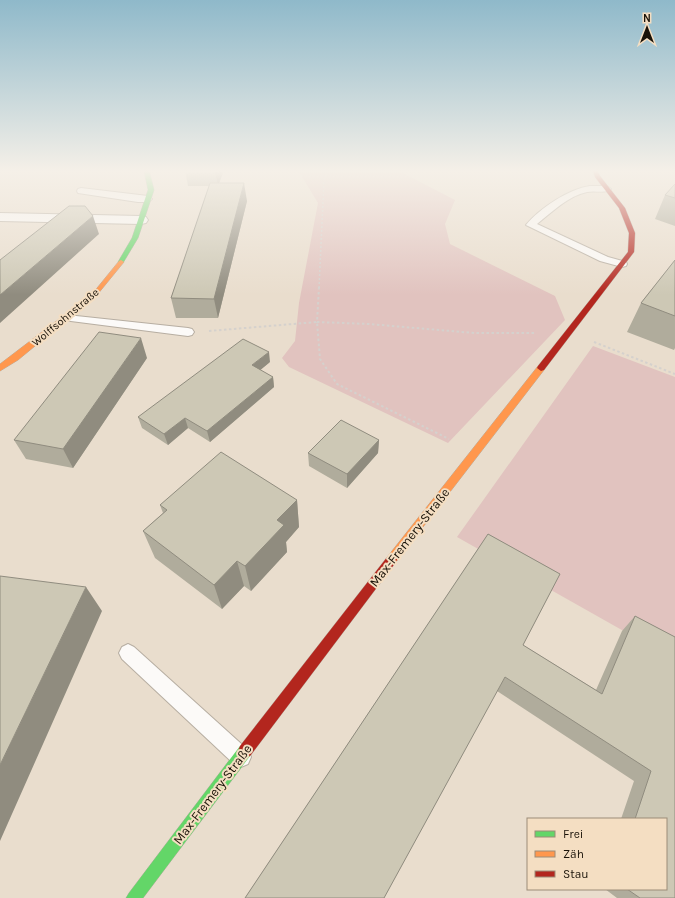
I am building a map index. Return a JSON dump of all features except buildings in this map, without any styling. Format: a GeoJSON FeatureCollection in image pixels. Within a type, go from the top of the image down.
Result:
{"type":"FeatureCollection","features":[{"type":"Feature","properties":{"kind":"street","name":"Wolffsohnstraße"},"geometry":{"type":"LineString","coordinates":[[0,368],[67,318],[95,294],[120,265],[135,238],[144,212]]}},
{"type":"Feature","properties":{"kind":"street","name":"Max-Fremery-Straße"},"geometry":{"type":"LineString","coordinates":[[134,898],[342,623],[631,252],[632,233],[624,212]]}},
{"type":"Feature","properties":{"kind":"street"},"geometry":{"type":"LineString","coordinates":[[0,217],[141,220]]}},
{"type":"Feature","properties":{"kind":"lane"},"geometry":{"type":"LineString","coordinates":[[547,212],[530,225],[604,259],[622,264]]}},
{"type":"Feature","properties":{"kind":"lane"},"geometry":{"type":"LineString","coordinates":[[67,318],[188,332]]}},
{"type":"Feature","properties":{"kind":"lane"},"geometry":{"type":"LineString","coordinates":[[128,653],[241,756]]}},
{"type":"Feature","properties":{"kind":"path"},"geometry":{"type":"LineString","coordinates":[[322,212],[317,322],[320,359],[337,384],[476,452]]}},
{"type":"Feature","properties":{"kind":"path"},"geometry":{"type":"LineString","coordinates":[[188,332],[317,322],[369,324],[474,333],[524,334],[570,331],[675,374]]}},
{"type":"Feature","properties":{"kind":"shaded area"},"geometry":{"type":"Polygon","coordinates":[[[316,212],[450,212],[445,224],[450,244],[555,296],[565,320],[448,443],[289,367],[282,358],[295,341],[299,303],[316,212]]]}},
{"type":"Feature","properties":{"kind":"shaded area"},"geometry":{"type":"Polygon","coordinates":[[[593,346],[675,377],[675,660],[457,537],[593,346]]]}},
{"type":"Feature","properties":{"kind":"traffic: fast"},"geometry":{"type":"LineString","coordinates":[[121,262],[135,238],[144,212]]}},
{"type":"Feature","properties":{"kind":"traffic: fast"},"geometry":{"type":"LineString","coordinates":[[134,898],[245,751]]}},
{"type":"Feature","properties":{"kind":"traffic: slow"},"geometry":{"type":"LineString","coordinates":[[0,368],[15,358],[95,294],[121,262]]}},
{"type":"Feature","properties":{"kind":"traffic: slow"},"geometry":{"type":"LineString","coordinates":[[392,559],[541,368]]}},
{"type":"Feature","properties":{"kind":"traffic: jam"},"geometry":{"type":"LineString","coordinates":[[541,368],[631,252],[632,233],[624,212]]}},
{"type":"Feature","properties":{"kind":"traffic: jam"},"geometry":{"type":"LineString","coordinates":[[245,751],[392,559]]}}]}
